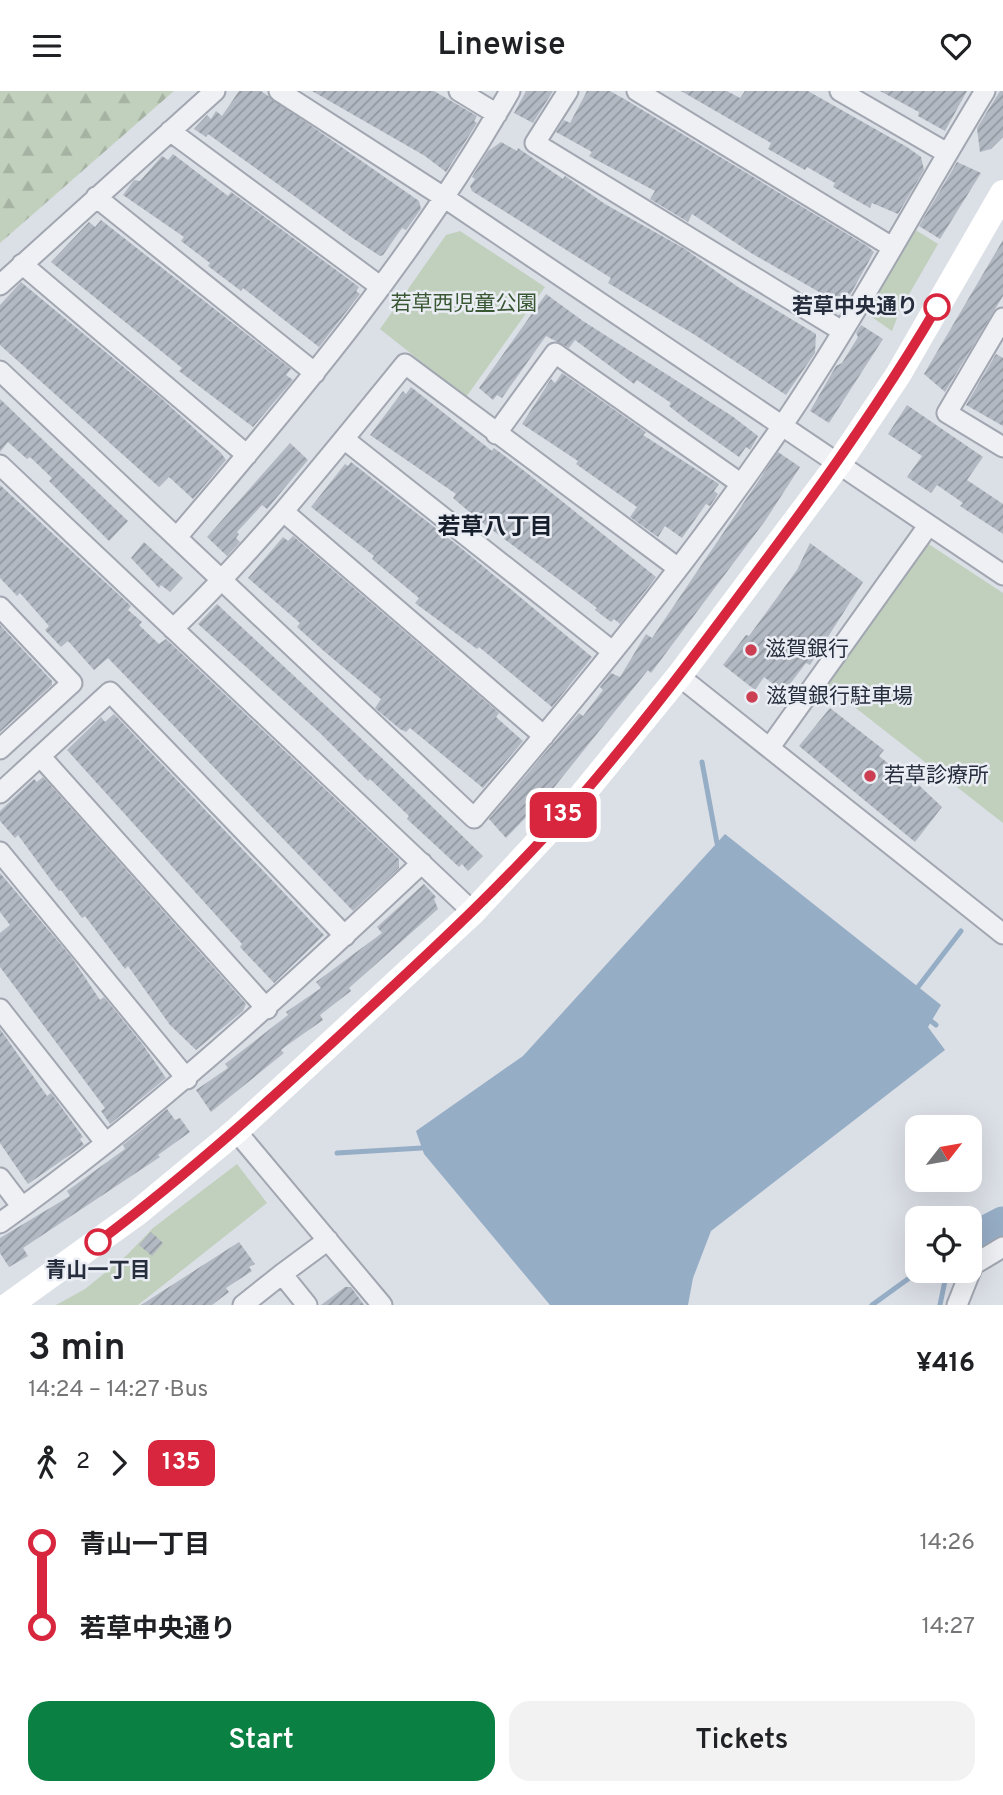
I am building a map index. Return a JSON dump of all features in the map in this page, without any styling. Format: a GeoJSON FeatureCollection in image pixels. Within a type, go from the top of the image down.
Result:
{"type":"FeatureCollection","features":[{"type":"Feature","properties":{"kind":"street"},"geometry":{"type":"LineString","coordinates":[[0,285],[215,91]]}},
{"type":"Feature","properties":{"kind":"street"},"geometry":{"type":"LineString","coordinates":[[279,91],[445,198],[1003,575]]}},
{"type":"Feature","properties":{"kind":"street"},"geometry":{"type":"LineString","coordinates":[[459,91],[497,114]]}},
{"type":"Feature","properties":{"kind":"street"},"geometry":{"type":"LineString","coordinates":[[177,537],[315,373],[381,287],[445,198],[510,91]]}},
{"type":"Feature","properties":{"kind":"street"},"geometry":{"type":"LineString","coordinates":[[568,91],[534,143],[842,331]]}},
{"type":"Feature","properties":{"kind":"street"},"geometry":{"type":"LineString","coordinates":[[637,91],[892,247]]}},
{"type":"Feature","properties":{"kind":"street"},"geometry":{"type":"LineString","coordinates":[[840,91],[947,153]]}},
{"type":"Feature","properties":{"kind":"street"},"geometry":{"type":"LineString","coordinates":[[0,370],[474,818],[544,736],[678,568],[783,425],[985,91]]}},
{"type":"Feature","properties":{"kind":"street"},"geometry":{"type":"LineString","coordinates":[[170,131],[381,287]]}},
{"type":"Feature","properties":{"kind":"street"},"geometry":{"type":"LineString","coordinates":[[9,1305],[137,1213],[236,1131],[473,912],[582,795],[679,676],[839,463],[898,375],[1003,193]]}},
{"type":"Feature","properties":{"kind":"street"},"geometry":{"type":"LineString","coordinates":[[96,197],[315,373]]}},
{"type":"Feature","properties":{"kind":"street"},"geometry":{"type":"LineString","coordinates":[[22,264],[247,455]]}},
{"type":"Feature","properties":{"kind":"street"},"geometry":{"type":"LineString","coordinates":[[1000,328],[947,413],[1003,447]]}},
{"type":"Feature","properties":{"kind":"street"},"geometry":{"type":"LineString","coordinates":[[496,434],[555,353],[740,483]]}},
{"type":"Feature","properties":{"kind":"street"},"geometry":{"type":"LineString","coordinates":[[173,629],[223,581],[284,512],[405,364],[678,568]]}},
{"type":"Feature","properties":{"kind":"street"},"geometry":{"type":"LineString","coordinates":[[344,439],[612,651]]}},
{"type":"Feature","properties":{"kind":"street"},"geometry":{"type":"LineString","coordinates":[[0,465],[473,912]]}},
{"type":"Feature","properties":{"kind":"street"},"geometry":{"type":"LineString","coordinates":[[284,512],[544,736]]}},
{"type":"Feature","properties":{"kind":"street"},"geometry":{"type":"LineString","coordinates":[[770,747],[928,526]]}},
{"type":"Feature","properties":{"kind":"street"},"geometry":{"type":"LineString","coordinates":[[0,607],[72,683],[0,749]]}},
{"type":"Feature","properties":{"kind":"street"},"geometry":{"type":"LineString","coordinates":[[679,676],[1002,932]]}},
{"type":"Feature","properties":{"kind":"street"},"geometry":{"type":"LineString","coordinates":[[0,793],[110,692],[345,936]]}},
{"type":"Feature","properties":{"kind":"street"},"geometry":{"type":"LineString","coordinates":[[40,756],[267,1009]]}},
{"type":"Feature","properties":{"kind":"street"},"geometry":{"type":"LineString","coordinates":[[0,852],[187,1079]]}},
{"type":"Feature","properties":{"kind":"street"},"geometry":{"type":"LineString","coordinates":[[0,1223],[187,1079],[267,1009],[422,863]]}},
{"type":"Feature","properties":{"kind":"street"},"geometry":{"type":"LineString","coordinates":[[0,1009],[105,1142]]}},
{"type":"Feature","properties":{"kind":"street"},"geometry":{"type":"LineString","coordinates":[[236,1131],[382,1305]]}},
{"type":"Feature","properties":{"kind":"street"},"geometry":{"type":"LineString","coordinates":[[0,1178],[22,1207]]}},
{"type":"Feature","properties":{"kind":"street"},"geometry":{"type":"LineString","coordinates":[[243,1305],[328,1240]]}},
{"type":"Feature","properties":{"kind":"street"},"geometry":{"type":"LineString","coordinates":[[957,1305],[973,1265],[1003,1247]]}},
{"type":"Feature","properties":{"kind":"street"},"geometry":{"type":"LineString","coordinates":[[282,1275],[307,1305]]}},
{"type":"Feature","properties":{"kind":"green space"},"geometry":{"type":"Polygon","coordinates":[[[0,91],[174,91],[0,243],[0,91]]]}},
{"type":"Feature","properties":{"kind":"green space"},"geometry":{"type":"Polygon","coordinates":[[[914,229],[938,244],[900,310],[892,331],[866,313],[914,229]]]}},
{"type":"Feature","properties":{"kind":"green space","name":"若草西児童公園"},"geometry":{"type":"Polygon","coordinates":[[[460,231],[545,287],[466,397],[380,329],[446,235],[460,231]]]}},
{"type":"Feature","properties":{"kind":"green space"},"geometry":{"type":"Polygon","coordinates":[[[927,543],[1003,593],[1003,823],[825,684],[927,543]]]}},
{"type":"Feature","properties":{"kind":"green space"},"geometry":{"type":"Polygon","coordinates":[[[237,1164],[267,1203],[138,1305],[56,1305],[85,1289],[127,1255],[153,1228],[237,1164]]]}},
{"type":"Feature","properties":{"kind":"water"},"geometry":{"type":"Polygon","coordinates":[[[725,834],[941,1005],[928,1027],[945,1050],[711,1231],[693,1278],[688,1305],[550,1305],[424,1154],[416,1131],[523,1056],[725,834]]]}},
{"type":"Feature","properties":{"kind":"building"},"geometry":{"type":"Polygon","coordinates":[[[239,91],[261,91],[419,201],[421,209],[406,230],[402,228],[383,255],[380,256],[354,239],[208,134],[206,137],[194,129],[207,115],[211,119],[216,111],[222,116],[239,91]]]}},
{"type":"Feature","properties":{"kind":"building"},"geometry":{"type":"Polygon","coordinates":[[[312,91],[434,91],[477,116],[474,121],[477,123],[446,172],[425,156],[312,91]]]}},
{"type":"Feature","properties":{"kind":"building"},"geometry":{"type":"Polygon","coordinates":[[[526,91],[553,91],[533,123],[514,113],[526,91]]]}},
{"type":"Feature","properties":{"kind":"building"},"geometry":{"type":"Polygon","coordinates":[[[587,91],[610,91],[867,246],[874,252],[850,295],[847,292],[840,304],[751,253],[692,214],[688,222],[650,199],[655,191],[589,156],[592,152],[556,132],[564,120],[570,123],[587,91]]]}},
{"type":"Feature","properties":{"kind":"building"},"geometry":{"type":"Polygon","coordinates":[[[681,91],[727,91],[740,98],[745,91],[808,91],[907,147],[921,157],[924,170],[898,214],[872,203],[870,208],[833,187],[835,183],[768,149],[771,143],[681,91]]]}},
{"type":"Feature","properties":{"kind":"building"},"geometry":{"type":"Polygon","coordinates":[[[880,91],[967,91],[945,131],[918,116],[919,112],[880,91]]]}},
{"type":"Feature","properties":{"kind":"building"},"geometry":{"type":"Polygon","coordinates":[[[1000,91],[1003,91],[1003,137],[991,149],[980,152],[977,128],[1000,91]]]}},
{"type":"Feature","properties":{"kind":"building"},"geometry":{"type":"Polygon","coordinates":[[[501,142],[517,151],[518,148],[563,179],[565,176],[605,204],[685,249],[738,287],[816,334],[815,353],[786,395],[695,335],[608,283],[611,278],[472,191],[470,186],[475,179],[472,177],[488,151],[501,142]]]}},
{"type":"Feature","properties":{"kind":"building"},"geometry":{"type":"Polygon","coordinates":[[[173,154],[228,196],[231,192],[359,287],[356,291],[360,294],[319,347],[243,288],[241,291],[208,266],[210,263],[181,241],[184,237],[123,195],[134,180],[140,181],[162,156],[168,160],[173,154]]]}},
{"type":"Feature","properties":{"kind":"building"},"geometry":{"type":"Polygon","coordinates":[[[957,162],[981,173],[940,239],[919,226],[957,162]]]}},
{"type":"Feature","properties":{"kind":"building"},"geometry":{"type":"Polygon","coordinates":[[[101,220],[291,369],[286,375],[293,380],[253,427],[179,371],[182,368],[51,262],[89,222],[95,227],[101,220]]]}},
{"type":"Feature","properties":{"kind":"building"},"geometry":{"type":"Polygon","coordinates":[[[1003,240],[1003,296],[945,392],[924,374],[1003,240]]]}},
{"type":"Feature","properties":{"kind":"building"},"geometry":{"type":"Polygon","coordinates":[[[21,282],[161,398],[221,453],[226,460],[193,499],[169,477],[159,487],[0,345],[0,305],[21,282]]]}},
{"type":"Feature","properties":{"kind":"building"},"geometry":{"type":"Polygon","coordinates":[[[546,294],[583,321],[732,416],[758,436],[750,450],[746,447],[739,457],[689,422],[669,406],[671,403],[637,380],[634,384],[575,340],[569,348],[546,336],[502,398],[497,395],[493,400],[479,388],[546,294]]]}},
{"type":"Feature","properties":{"kind":"building"},"geometry":{"type":"Polygon","coordinates":[[[861,325],[883,339],[829,423],[810,411],[836,366],[842,363],[858,337],[856,333],[861,325]]]}},
{"type":"Feature","properties":{"kind":"building"},"geometry":{"type":"Polygon","coordinates":[[[996,354],[1003,358],[1003,426],[966,405],[996,354]]]}},
{"type":"Feature","properties":{"kind":"building"},"geometry":{"type":"Polygon","coordinates":[[[562,373],[646,432],[643,435],[719,484],[714,491],[718,494],[710,506],[706,504],[682,538],[665,526],[658,537],[655,535],[630,517],[637,507],[576,464],[578,461],[522,424],[551,379],[555,383],[562,373]]]}},
{"type":"Feature","properties":{"kind":"building"},"geometry":{"type":"Polygon","coordinates":[[[411,387],[492,451],[494,448],[527,473],[656,577],[620,624],[614,619],[611,622],[595,610],[597,608],[480,521],[453,498],[456,494],[370,435],[403,391],[406,394],[411,387]]]}},
{"type":"Feature","properties":{"kind":"building"},"geometry":{"type":"Polygon","coordinates":[[[0,399],[128,521],[109,541],[49,481],[52,478],[30,457],[27,459],[8,442],[0,452],[0,399]]]}},
{"type":"Feature","properties":{"kind":"building"},"geometry":{"type":"Polygon","coordinates":[[[907,405],[983,457],[967,480],[1003,504],[1003,534],[960,506],[963,503],[937,485],[931,493],[907,477],[922,456],[888,434],[907,405]]]}},
{"type":"Feature","properties":{"kind":"building"},"geometry":{"type":"Polygon","coordinates":[[[290,443],[308,460],[267,509],[262,505],[237,532],[239,534],[236,538],[240,542],[227,556],[207,537],[290,443]]]}},
{"type":"Feature","properties":{"kind":"building"},"geometry":{"type":"Polygon","coordinates":[[[778,452],[800,467],[765,521],[651,673],[648,670],[552,790],[506,838],[489,819],[579,713],[583,716],[603,690],[600,687],[611,673],[620,677],[646,634],[652,638],[778,452]]]}},
{"type":"Feature","properties":{"kind":"building"},"geometry":{"type":"Polygon","coordinates":[[[351,462],[461,548],[592,657],[552,707],[479,647],[477,649],[415,603],[419,598],[372,559],[374,556],[311,507],[345,464],[348,466],[351,462]]]}},
{"type":"Feature","properties":{"kind":"building"},"geometry":{"type":"Polygon","coordinates":[[[0,485],[131,606],[128,610],[142,622],[139,625],[159,644],[166,639],[399,859],[399,868],[353,911],[108,658],[94,670],[68,641],[61,647],[45,630],[49,626],[20,593],[17,596],[0,578],[0,485]]]}},
{"type":"Feature","properties":{"kind":"building"},"geometry":{"type":"Polygon","coordinates":[[[293,536],[499,713],[496,717],[523,741],[483,788],[410,728],[406,732],[400,729],[375,708],[381,699],[297,627],[300,623],[248,578],[283,537],[288,541],[293,536]]]}},
{"type":"Feature","properties":{"kind":"building"},"geometry":{"type":"Polygon","coordinates":[[[144,542],[183,578],[170,592],[161,585],[159,588],[131,558],[144,542]]]}},
{"type":"Feature","properties":{"kind":"building"},"geometry":{"type":"Polygon","coordinates":[[[810,543],[863,582],[810,665],[806,663],[784,692],[764,677],[755,690],[723,665],[746,635],[749,636],[797,570],[810,543]]]}},
{"type":"Feature","properties":{"kind":"building"},"geometry":{"type":"Polygon","coordinates":[[[217,604],[483,856],[468,871],[462,864],[459,867],[407,819],[409,816],[370,779],[368,781],[320,733],[198,624],[217,604]]]}},
{"type":"Feature","properties":{"kind":"building"},"geometry":{"type":"Polygon","coordinates":[[[0,625],[52,681],[52,685],[0,732],[0,625]]]}},
{"type":"Feature","properties":{"kind":"building","name":"若草診療所"},"geometry":{"type":"Polygon","coordinates":[[[830,708],[884,750],[879,756],[905,777],[907,774],[942,807],[915,842],[799,746],[830,708]]]}},
{"type":"Feature","properties":{"kind":"building"},"geometry":{"type":"Polygon","coordinates":[[[114,714],[324,935],[274,983],[67,750],[101,717],[105,722],[114,714]]]}},
{"type":"Feature","properties":{"kind":"building"},"geometry":{"type":"Polygon","coordinates":[[[43,777],[246,1004],[243,1011],[196,1050],[170,1025],[128,966],[125,969],[85,916],[82,918],[61,890],[59,891],[18,835],[15,838],[0,821],[0,811],[34,779],[37,782],[43,777]]]}},
{"type":"Feature","properties":{"kind":"building"},"geometry":{"type":"Polygon","coordinates":[[[0,873],[72,958],[100,1000],[104,997],[143,1045],[166,1078],[110,1124],[101,1111],[105,1108],[0,967],[0,933],[10,925],[0,912],[0,873]]]}},
{"type":"Feature","properties":{"kind":"building"},"geometry":{"type":"Polygon","coordinates":[[[424,884],[436,897],[434,899],[438,909],[349,988],[351,991],[320,1015],[323,1020],[281,1050],[284,1053],[211,1112],[196,1090],[228,1068],[225,1064],[288,1015],[286,1012],[321,988],[316,982],[382,933],[377,927],[424,884]]]}},
{"type":"Feature","properties":{"kind":"building"},"geometry":{"type":"Polygon","coordinates":[[[0,1029],[47,1096],[51,1093],[83,1137],[80,1139],[84,1145],[28,1184],[0,1143],[0,1029]]]}},
{"type":"Feature","properties":{"kind":"building"},"geometry":{"type":"Polygon","coordinates":[[[167,1109],[175,1120],[180,1118],[190,1132],[158,1155],[160,1157],[23,1248],[28,1256],[9,1267],[0,1253],[0,1238],[70,1196],[67,1191],[125,1149],[123,1145],[167,1109]]]}},
{"type":"Feature","properties":{"kind":"building"},"geometry":{"type":"Polygon","coordinates":[[[151,1232],[163,1243],[152,1256],[139,1245],[151,1232]]]}},
{"type":"Feature","properties":{"kind":"building"},"geometry":{"type":"Polygon","coordinates":[[[239,1242],[255,1264],[249,1267],[252,1271],[226,1288],[229,1292],[212,1305],[141,1305],[239,1242]]]}},
{"type":"Feature","properties":{"kind":"building"},"geometry":{"type":"Polygon","coordinates":[[[345,1287],[351,1287],[364,1305],[321,1305],[345,1287]]]}},
{"type":"Feature","properties":{"kind":"waterway"},"geometry":{"type":"LineString","coordinates":[[702,762],[717,843]]}},
{"type":"Feature","properties":{"kind":"waterway"},"geometry":{"type":"LineString","coordinates":[[918,987],[961,931]]}},
{"type":"Feature","properties":{"kind":"waterway"},"geometry":{"type":"LineString","coordinates":[[931,1021],[936,1025]]}},
{"type":"Feature","properties":{"kind":"waterway"},"geometry":{"type":"LineString","coordinates":[[337,1153],[422,1148]]}},
{"type":"Feature","properties":{"kind":"waterway"},"geometry":{"type":"LineString","coordinates":[[982,1234],[1003,1223]]}},
{"type":"Feature","properties":{"kind":"waterway"},"geometry":{"type":"LineString","coordinates":[[872,1305],[905,1281]]}},
{"type":"Feature","properties":{"kind":"waterway"},"geometry":{"type":"LineString","coordinates":[[940,1305],[945,1283]]}},
{"type":"Feature","properties":{"kind":"bus line","name":"135"},"geometry":{"type":"LineString","coordinates":[[98,1242],[236,1131],[473,912],[582,795],[679,676],[839,463],[898,375],[937,307]]}},
{"type":"Feature","properties":{"kind":"place","name":"若草中央通り"},"geometry":{"type":"Point","coordinates":[937,307]}},
{"type":"Feature","properties":{"kind":"place","name":"滋賀銀行"},"geometry":{"type":"Point","coordinates":[751,650]}},
{"type":"Feature","properties":{"kind":"place","name":"滋賀銀行駐車場"},"geometry":{"type":"Point","coordinates":[752,697]}},
{"type":"Feature","properties":{"kind":"place","name":"若草診療所"},"geometry":{"type":"Point","coordinates":[870,776]}},
{"type":"Feature","properties":{"kind":"place","name":"青山一丁目"},"geometry":{"type":"Point","coordinates":[98,1242]}},
{"type":"Feature","properties":{"kind":"district","name":"若草八丁目"},"geometry":{"type":"Point","coordinates":[495,528]}}]}
